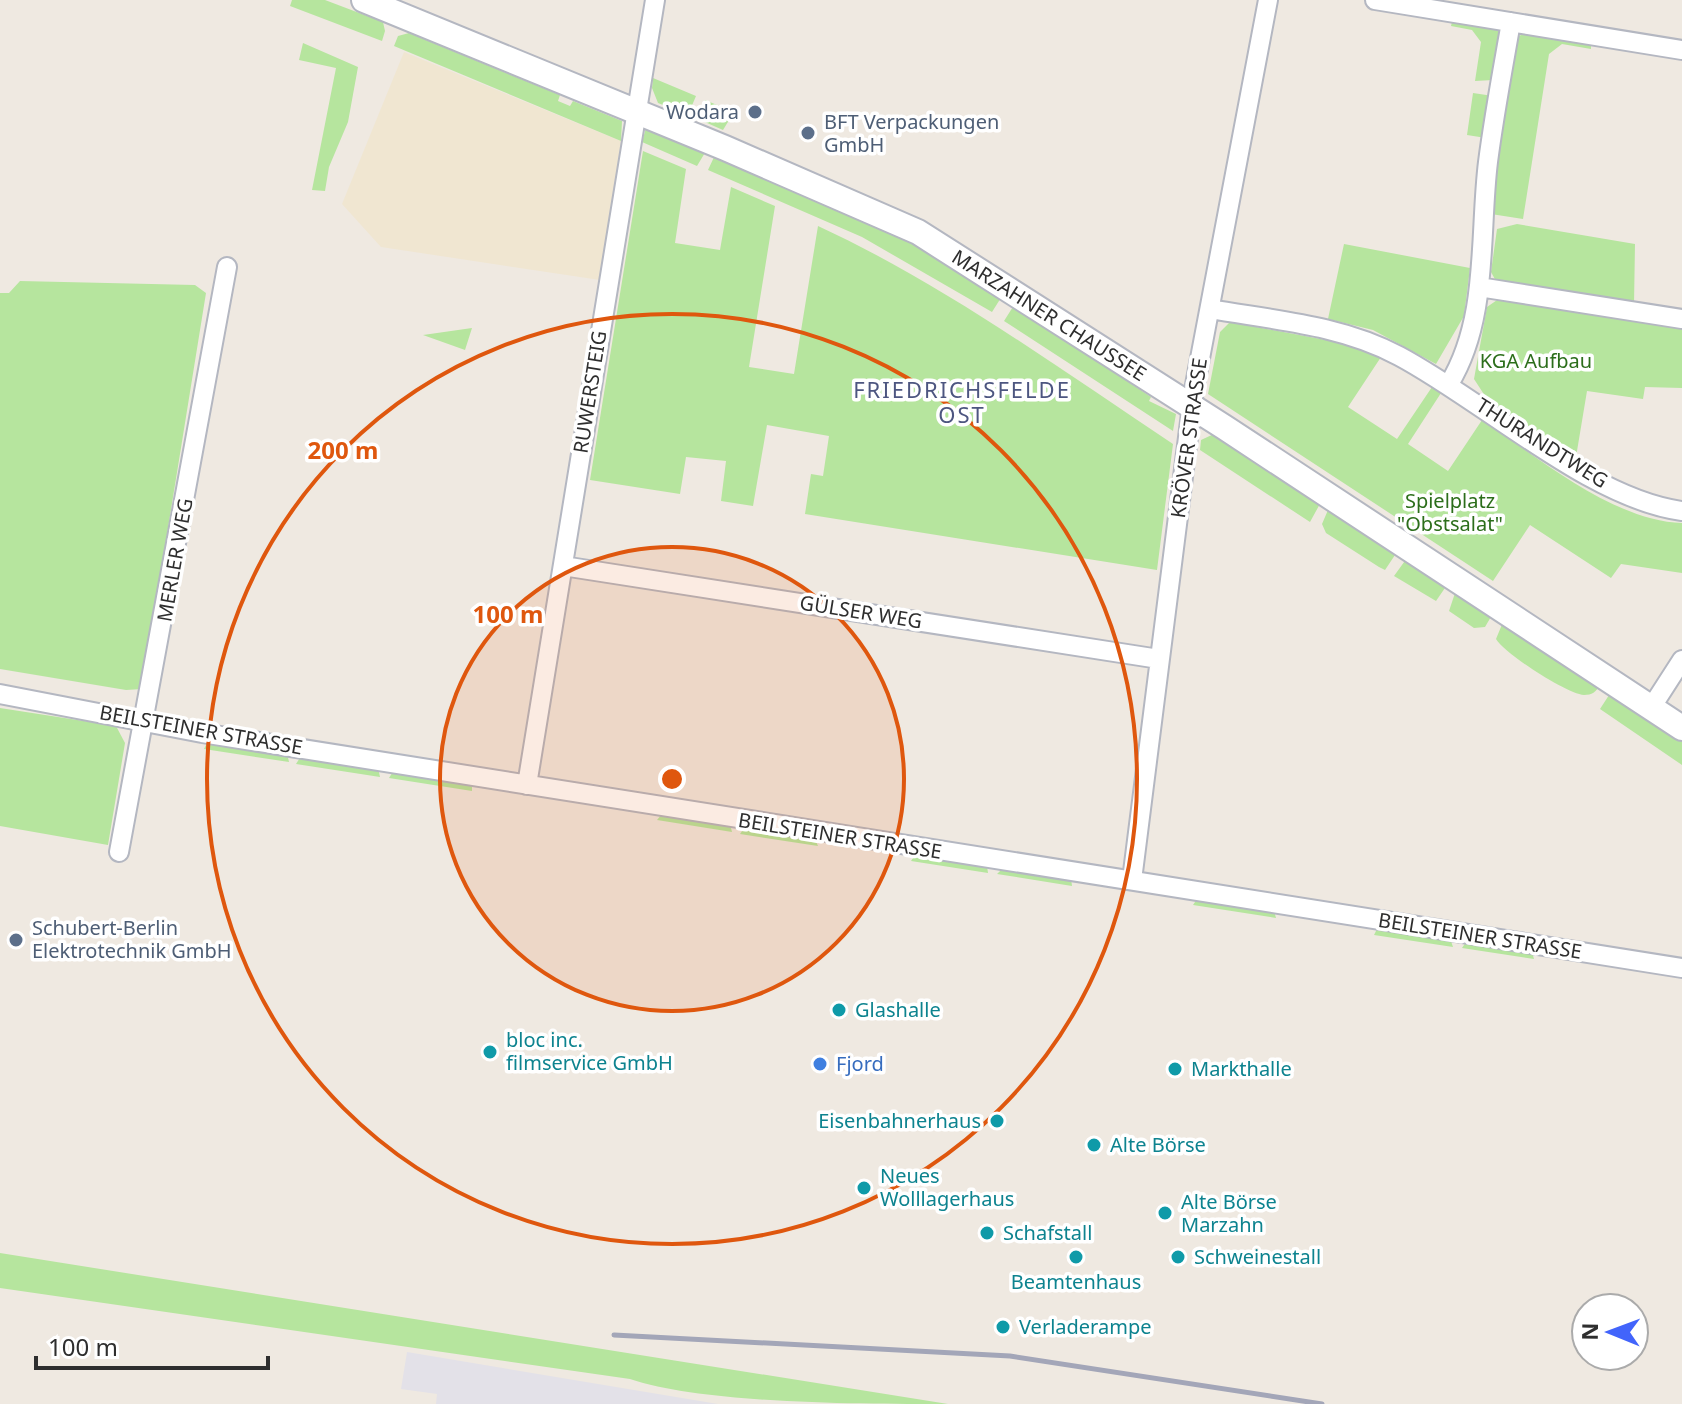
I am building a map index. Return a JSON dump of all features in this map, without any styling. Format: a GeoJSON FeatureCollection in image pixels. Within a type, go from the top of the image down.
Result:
{"type":"FeatureCollection","features":[{"type":"Feature","properties":{"kind":"street","name":"MARZAHNER CHAUSSEE"},"geometry":{"type":"LineString","coordinates":[[364,0],[918,232],[1192,406],[1682,728]]}},
{"type":"Feature","properties":{"kind":"street","name":"RUWERSTEIG"},"geometry":{"type":"LineString","coordinates":[[527,785],[655,0]]}},
{"type":"Feature","properties":{"kind":"street","name":"KRÖVER STRASSE"},"geometry":{"type":"LineString","coordinates":[[1132,880],[1192,406],[1268,0]]}},
{"type":"Feature","properties":{"kind":"street"},"geometry":{"type":"LineString","coordinates":[[1375,0],[1682,50]]}},
{"type":"Feature","properties":{"kind":"street"},"geometry":{"type":"LineString","coordinates":[[1449,384],[1464,359],[1479,287],[1488,161],[1511,22]]}},
{"type":"Feature","properties":{"kind":"street","name":"MERLER WEG"},"geometry":{"type":"LineString","coordinates":[[119,852],[139,740],[146,720],[227,267]]}},
{"type":"Feature","properties":{"kind":"street"},"geometry":{"type":"LineString","coordinates":[[1479,287],[1682,319]]}},
{"type":"Feature","properties":{"kind":"street","name":"THURANDTWEG"},"geometry":{"type":"LineString","coordinates":[[1210,309],[1342,333],[1396,355],[1449,384],[1549,452],[1625,495],[1658,508],[1682,511]]}},
{"type":"Feature","properties":{"kind":"street","name":"GÜLSER WEG"},"geometry":{"type":"LineString","coordinates":[[563,566],[1159,659]]}},
{"type":"Feature","properties":{"kind":"street"},"geometry":{"type":"LineString","coordinates":[[1651,708],[1682,660]]}},
{"type":"Feature","properties":{"kind":"street","name":"BEILSTEINER STRASSE"},"geometry":{"type":"LineString","coordinates":[[0,694],[202,733],[1682,968]]}},
{"type":"Feature","properties":{"kind":"shaded area"},"geometry":{"type":"Polygon","coordinates":[[[404,52],[621,141],[600,280],[381,247],[342,204],[404,52]]]}},
{"type":"Feature","properties":{"kind":"shaded area"},"geometry":{"type":"Polygon","coordinates":[[[407,1352],[718,1404],[436,1404],[437,1394],[401,1389],[407,1352]]]}},
{"type":"Feature","properties":{"kind":"green space"},"geometry":{"type":"Polygon","coordinates":[[[292,0],[325,0],[383,22],[385,31],[382,41],[290,6],[292,0]]]}},
{"type":"Feature","properties":{"kind":"green space"},"geometry":{"type":"Polygon","coordinates":[[[1453,18],[1500,29],[1493,80],[1475,81],[1481,42],[1472,30],[1451,26],[1453,18]]]}},
{"type":"Feature","properties":{"kind":"green space"},"geometry":{"type":"Polygon","coordinates":[[[409,33],[560,95],[558,101],[570,106],[573,101],[622,121],[621,141],[394,46],[398,36],[409,33]]]}},
{"type":"Feature","properties":{"kind":"green space"},"geometry":{"type":"Polygon","coordinates":[[[1525,33],[1591,43],[1591,49],[1562,44],[1549,54],[1523,219],[1491,214],[1490,202],[1515,38],[1525,33]]]}},
{"type":"Feature","properties":{"kind":"green space"},"geometry":{"type":"Polygon","coordinates":[[[303,43],[358,67],[348,122],[329,167],[325,191],[312,190],[336,68],[299,60],[303,43]]]}},
{"type":"Feature","properties":{"kind":"green space"},"geometry":{"type":"Polygon","coordinates":[[[653,78],[696,96],[688,115],[658,103],[652,88],[653,78]]]}},
{"type":"Feature","properties":{"kind":"green space"},"geometry":{"type":"Polygon","coordinates":[[[1473,93],[1493,96],[1486,138],[1467,135],[1473,93]]]}},
{"type":"Feature","properties":{"kind":"green space"},"geometry":{"type":"Polygon","coordinates":[[[705,100],[734,112],[723,130],[698,119],[705,100]]]}},
{"type":"Feature","properties":{"kind":"green space"},"geometry":{"type":"Polygon","coordinates":[[[646,128],[706,151],[697,166],[642,142],[646,128]]]}},
{"type":"Feature","properties":{"kind":"green space"},"geometry":{"type":"Polygon","coordinates":[[[643,151],[686,169],[675,243],[720,250],[731,187],[775,206],[749,367],[794,374],[818,226],[955,300],[1173,444],[1157,570],[805,514],[811,474],[823,476],[829,436],[767,425],[753,506],[721,501],[726,461],[686,457],[680,494],[590,480],[643,151]]]}},
{"type":"Feature","properties":{"kind":"green space"},"geometry":{"type":"Polygon","coordinates":[[[715,155],[864,215],[1004,293],[992,312],[862,237],[708,170],[715,155]]]}},
{"type":"Feature","properties":{"kind":"green space","name":"KGA Aufbau"},"geometry":{"type":"Polygon","coordinates":[[[1517,224],[1635,244],[1634,305],[1497,283],[1491,272],[1497,229],[1517,224]]]}},
{"type":"Feature","properties":{"kind":"green space","name":"KGA Aufbau"},"geometry":{"type":"Polygon","coordinates":[[[1344,244],[1470,268],[1464,316],[1436,364],[1373,330],[1328,319],[1344,244]]]}},
{"type":"Feature","properties":{"kind":"green space"},"geometry":{"type":"Polygon","coordinates":[[[20,281],[195,285],[206,293],[142,689],[126,690],[0,669],[0,293],[9,293],[20,281]]]}},
{"type":"Feature","properties":{"kind":"green space","name":"KGA Aufbau"},"geometry":{"type":"Polygon","coordinates":[[[1500,298],[1682,325],[1682,388],[1645,387],[1643,399],[1587,391],[1576,457],[1487,399],[1474,379],[1487,307],[1500,298]]]}},
{"type":"Feature","properties":{"kind":"green space"},"geometry":{"type":"Polygon","coordinates":[[[1016,302],[1133,378],[1130,383],[1151,397],[1149,401],[1176,414],[1173,431],[1004,321],[1016,302]]]}},
{"type":"Feature","properties":{"kind":"green space","name":"Spielplatz \"Obstsalat\""},"geometry":{"type":"Polygon","coordinates":[[[1230,322],[1342,343],[1381,357],[1348,407],[1397,439],[1432,387],[1441,393],[1408,444],[1448,471],[1482,420],[1577,485],[1603,499],[1656,520],[1682,523],[1682,573],[1621,564],[1611,578],[1530,525],[1493,581],[1208,394],[1220,332],[1230,322]]]}},
{"type":"Feature","properties":{"kind":"green space"},"geometry":{"type":"Polygon","coordinates":[[[472,328],[465,350],[423,335],[472,328]]]}},
{"type":"Feature","properties":{"kind":"green space"},"geometry":{"type":"Polygon","coordinates":[[[1216,433],[1321,502],[1310,522],[1200,450],[1201,440],[1216,433]]]}},
{"type":"Feature","properties":{"kind":"green space"},"geometry":{"type":"Polygon","coordinates":[[[1328,510],[1397,552],[1385,570],[1326,533],[1322,524],[1328,510]]]}},
{"type":"Feature","properties":{"kind":"green space"},"geometry":{"type":"Polygon","coordinates":[[[1407,558],[1447,585],[1436,601],[1394,576],[1407,558]]]}},
{"type":"Feature","properties":{"kind":"green space"},"geometry":{"type":"Polygon","coordinates":[[[1455,593],[1492,615],[1485,627],[1474,628],[1449,611],[1455,593]]]}},
{"type":"Feature","properties":{"kind":"green space"},"geometry":{"type":"Polygon","coordinates":[[[1503,622],[1600,685],[1594,693],[1576,693],[1523,663],[1496,639],[1503,622]]]}},
{"type":"Feature","properties":{"kind":"green space"},"geometry":{"type":"Polygon","coordinates":[[[1611,692],[1682,739],[1682,765],[1600,709],[1611,692]]]}},
{"type":"Feature","properties":{"kind":"green space"},"geometry":{"type":"Polygon","coordinates":[[[0,708],[116,726],[125,743],[108,845],[0,826],[0,708]]]}},
{"type":"Feature","properties":{"kind":"green space"},"geometry":{"type":"Polygon","coordinates":[[[208,741],[287,753],[289,762],[204,749],[208,741]]]}},
{"type":"Feature","properties":{"kind":"green space"},"geometry":{"type":"Polygon","coordinates":[[[301,756],[378,768],[380,777],[296,764],[301,756]]]}},
{"type":"Feature","properties":{"kind":"green space"},"geometry":{"type":"Polygon","coordinates":[[[394,770],[472,783],[472,791],[389,778],[394,770]]]}},
{"type":"Feature","properties":{"kind":"green space"},"geometry":{"type":"Polygon","coordinates":[[[662,814],[730,824],[732,832],[657,820],[662,814]]]}},
{"type":"Feature","properties":{"kind":"green space"},"geometry":{"type":"Polygon","coordinates":[[[745,827],[815,839],[818,846],[740,834],[745,827]]]}},
{"type":"Feature","properties":{"kind":"green space"},"geometry":{"type":"Polygon","coordinates":[[[915,855],[987,866],[988,873],[911,861],[915,855]]]}},
{"type":"Feature","properties":{"kind":"green space"},"geometry":{"type":"Polygon","coordinates":[[[1003,868],[1071,878],[1072,886],[997,874],[1003,868]]]}},
{"type":"Feature","properties":{"kind":"green space"},"geometry":{"type":"Polygon","coordinates":[[[1197,899],[1274,911],[1276,918],[1193,905],[1197,899]]]}},
{"type":"Feature","properties":{"kind":"green space"},"geometry":{"type":"Polygon","coordinates":[[[1378,927],[1450,938],[1453,947],[1374,935],[1378,927]]]}},
{"type":"Feature","properties":{"kind":"green space"},"geometry":{"type":"Polygon","coordinates":[[[1466,942],[1532,952],[1534,959],[1462,948],[1466,942]]]}},
{"type":"Feature","properties":{"kind":"green space"},"geometry":{"type":"Polygon","coordinates":[[[0,1253],[948,1404],[784,1401],[699,1393],[630,1379],[0,1288],[0,1253]]]}},
{"type":"Feature","properties":{"kind":"railway"},"geometry":{"type":"LineString","coordinates":[[614,1335],[1010,1356],[1322,1404]]}},
{"type":"Feature","properties":{"kind":"place","name":"Wodara"},"geometry":{"type":"Point","coordinates":[755,112]}},
{"type":"Feature","properties":{"kind":"place","name":"BFT Verpackungen GmbH"},"geometry":{"type":"Point","coordinates":[808,133]}},
{"type":"Feature","properties":{"kind":"place","name":"Schubert-Berlin Elektrotechnik GmbH"},"geometry":{"type":"Point","coordinates":[16,940]}},
{"type":"Feature","properties":{"kind":"place","name":"Glashalle"},"geometry":{"type":"Point","coordinates":[839,1010]}},
{"type":"Feature","properties":{"kind":"place","name":"bloc inc. filmservice GmbH"},"geometry":{"type":"Point","coordinates":[490,1052]}},
{"type":"Feature","properties":{"kind":"place","name":"Fjord"},"geometry":{"type":"Point","coordinates":[820,1064]}},
{"type":"Feature","properties":{"kind":"place","name":"Markthalle"},"geometry":{"type":"Point","coordinates":[1175,1069]}},
{"type":"Feature","properties":{"kind":"place","name":"Eisenbahnerhaus"},"geometry":{"type":"Point","coordinates":[997,1121]}},
{"type":"Feature","properties":{"kind":"place","name":"Alte Börse"},"geometry":{"type":"Point","coordinates":[1094,1145]}},
{"type":"Feature","properties":{"kind":"place","name":"Neues Wolllagerhaus"},"geometry":{"type":"Point","coordinates":[864,1188]}},
{"type":"Feature","properties":{"kind":"place","name":"Alte Börse Marzahn"},"geometry":{"type":"Point","coordinates":[1165,1213]}},
{"type":"Feature","properties":{"kind":"place","name":"Schafstall"},"geometry":{"type":"Point","coordinates":[987,1233]}},
{"type":"Feature","properties":{"kind":"place","name":"Beamtenhaus"},"geometry":{"type":"Point","coordinates":[1076,1257]}},
{"type":"Feature","properties":{"kind":"place","name":"Schweinestall"},"geometry":{"type":"Point","coordinates":[1178,1257]}},
{"type":"Feature","properties":{"kind":"place","name":"Verladerampe"},"geometry":{"type":"Point","coordinates":[1003,1327]}},
{"type":"Feature","properties":{"kind":"district","name":"FRIEDRICHSFELDE OST"},"geometry":{"type":"Point","coordinates":[962,402]}}]}
